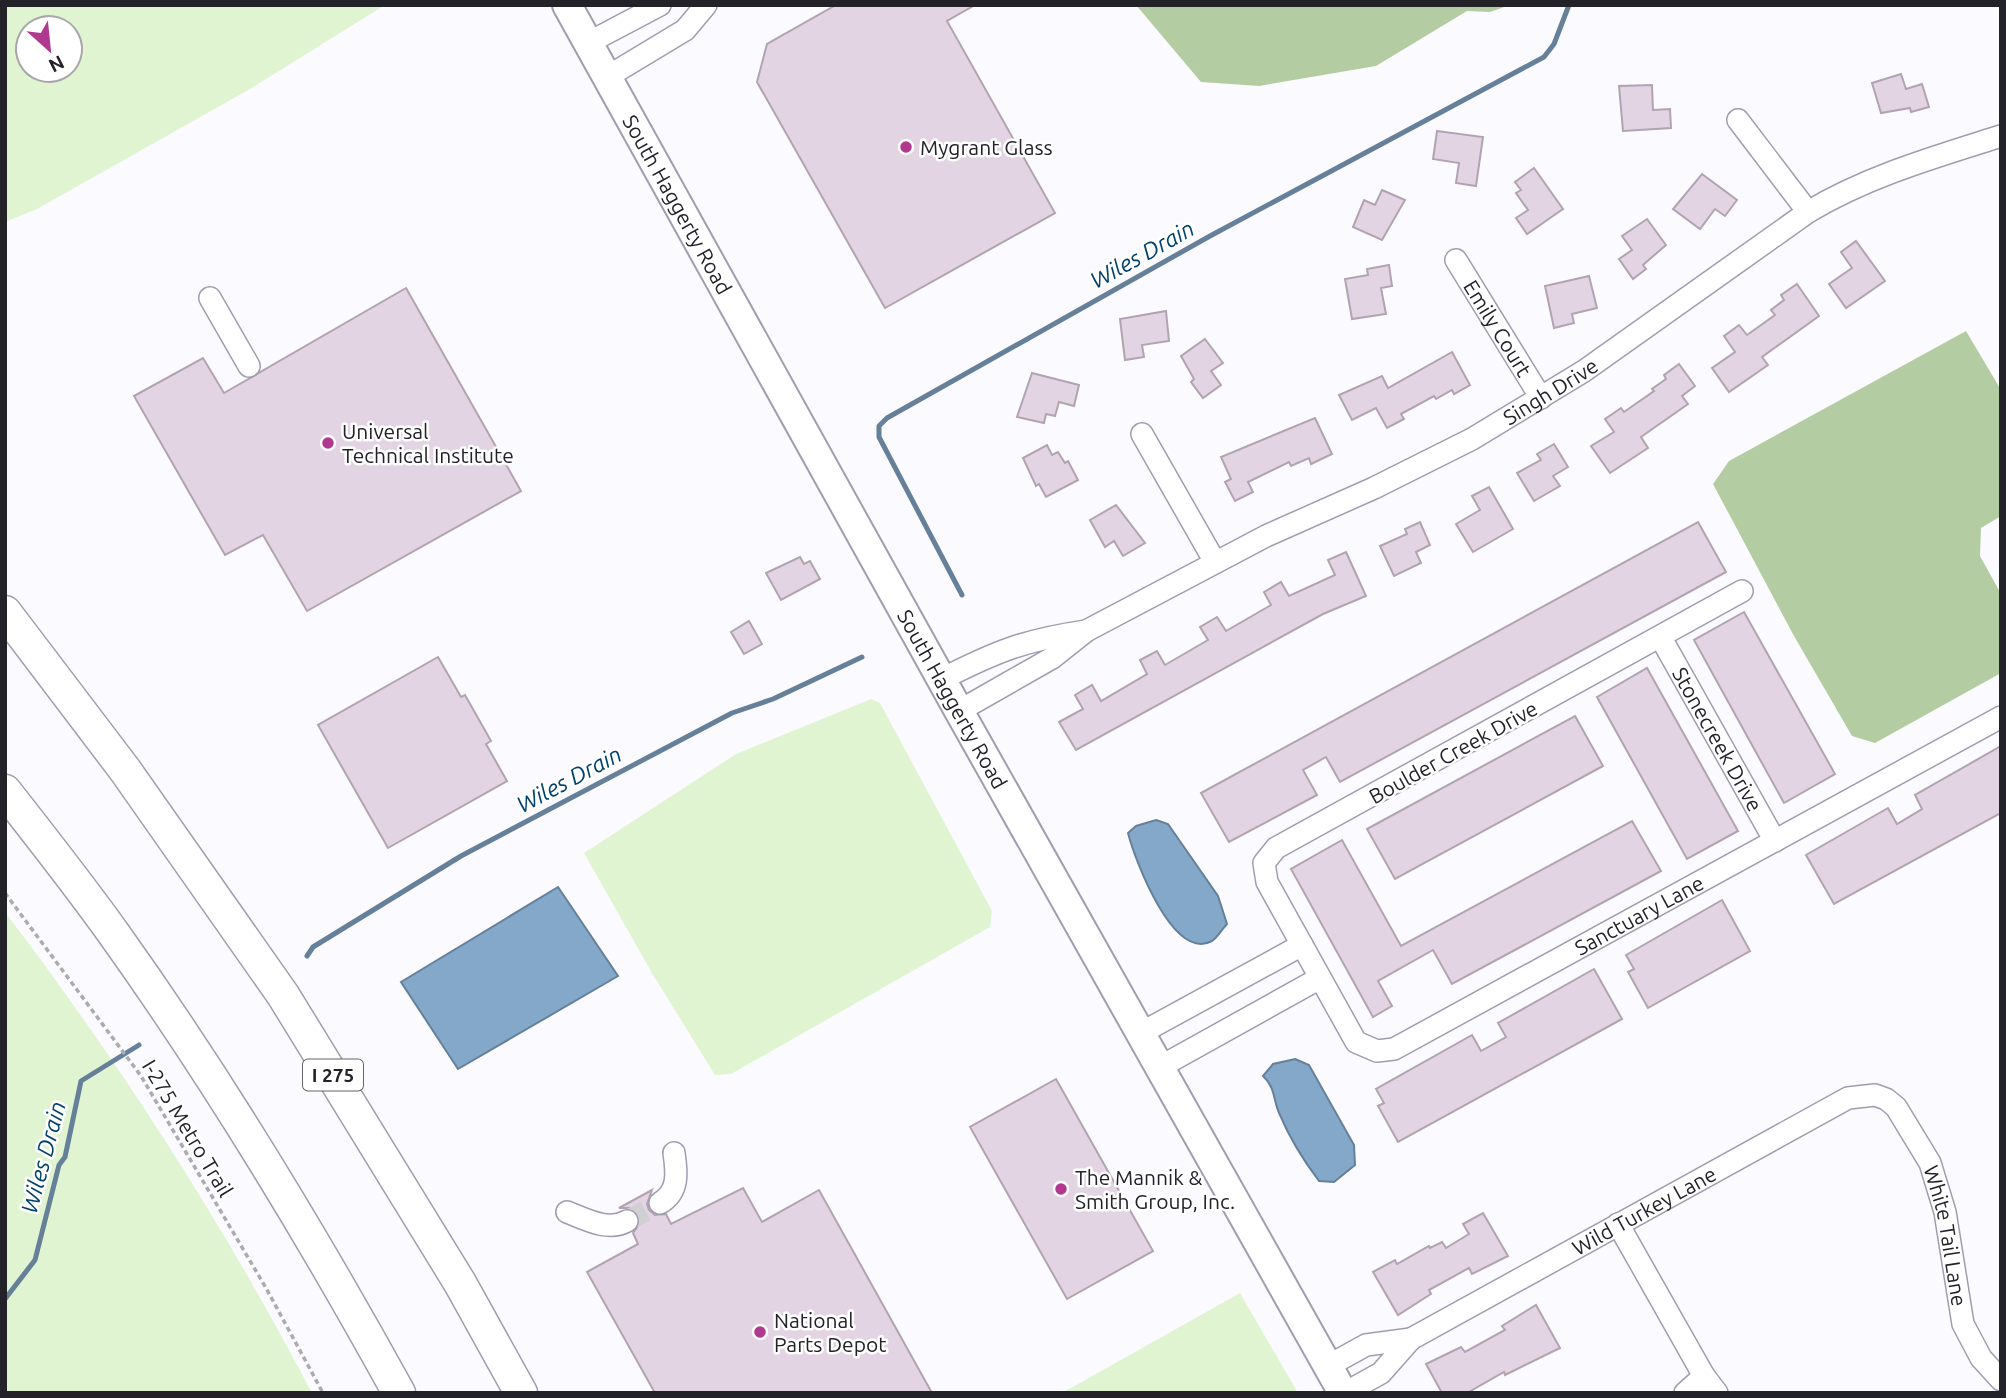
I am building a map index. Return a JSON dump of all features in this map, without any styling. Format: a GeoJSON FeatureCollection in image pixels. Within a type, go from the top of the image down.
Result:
{"type":"FeatureCollection","features":[{"type":"Feature","properties":{"kind":"highway","name":"I 275"},"geometry":{"type":"LineString","coordinates":[[5,612],[125,770],[283,995],[460,1283],[520,1393]]}},
{"type":"Feature","properties":{"kind":"highway"},"geometry":{"type":"LineString","coordinates":[[5,791],[114,933],[237,1117],[303,1224],[399,1393]]}},
{"type":"Feature","properties":{"kind":"main road","name":"South Haggerty Road"},"geometry":{"type":"LineString","coordinates":[[567,5],[959,712],[1344,1393]]}},
{"type":"Feature","properties":{"kind":"street"},"geometry":{"type":"LineString","coordinates":[[588,43],[660,5]]}},
{"type":"Feature","properties":{"kind":"street"},"geometry":{"type":"LineString","coordinates":[[607,77],[685,30],[706,5]]}},
{"type":"Feature","properties":{"kind":"street"},"geometry":{"type":"LineString","coordinates":[[1738,120],[1808,212]]}},
{"type":"Feature","properties":{"kind":"street","name":"Singh Drive"},"geometry":{"type":"LineString","coordinates":[[959,712],[1052,658],[1086,631],[1215,562],[1421,466],[1541,398],[1645,330],[1808,212],[1881,175],[2001,135]]}},
{"type":"Feature","properties":{"kind":"street","name":"Emily Court"},"geometry":{"type":"LineString","coordinates":[[1456,260],[1541,398]]}},
{"type":"Feature","properties":{"kind":"street"},"geometry":{"type":"LineString","coordinates":[[210,298],[249,366]]}},
{"type":"Feature","properties":{"kind":"street"},"geometry":{"type":"LineString","coordinates":[[1142,434],[1215,562]]}},
{"type":"Feature","properties":{"kind":"street","name":"Boulder Creek Drive"},"geometry":{"type":"LineString","coordinates":[[1311,962],[1267,882],[1264,863],[1276,848],[1742,591]]}},
{"type":"Feature","properties":{"kind":"street","name":"Singh Drive"},"geometry":{"type":"LineString","coordinates":[[942,680],[1006,647],[1035,638],[1086,631]]}},
{"type":"Feature","properties":{"kind":"street","name":"Stonecreek Drive"},"geometry":{"type":"LineString","coordinates":[[1661,638],[1775,841]]}},
{"type":"Feature","properties":{"kind":"street","name":"Sanctuary Lane"},"geometry":{"type":"LineString","coordinates":[[1311,962],[1356,1042],[1377,1051],[1394,1049],[2001,717]]}},
{"type":"Feature","properties":{"kind":"street"},"geometry":{"type":"LineString","coordinates":[[1141,1033],[1311,962]]}},
{"type":"Feature","properties":{"kind":"street"},"geometry":{"type":"LineString","coordinates":[[1160,1067],[1311,962]]}},
{"type":"Feature","properties":{"kind":"street","name":"Wild Turkey Lane"},"geometry":{"type":"LineString","coordinates":[[1344,1393],[1381,1373],[1411,1339],[1618,1224],[1848,1098],[1860,1095],[1881,1097]]}},
{"type":"Feature","properties":{"kind":"street","name":"White Tail Lane"},"geometry":{"type":"LineString","coordinates":[[1881,1097],[1896,1107],[1930,1163],[1945,1212],[1963,1324],[1981,1358],[2001,1380]]}},
{"type":"Feature","properties":{"kind":"street"},"geometry":{"type":"LineString","coordinates":[[660,1203],[669,1198],[677,1177],[674,1153]]}},
{"type":"Feature","properties":{"kind":"street"},"geometry":{"type":"LineString","coordinates":[[567,1212],[596,1224],[619,1226],[627,1221]]}},
{"type":"Feature","properties":{"kind":"street"},"geometry":{"type":"LineString","coordinates":[[1618,1224],[1711,1384],[1685,1393]]}},
{"type":"Feature","properties":{"kind":"street","name":"Wild Turkey Lane"},"geometry":{"type":"LineString","coordinates":[[1328,1366],[1366,1345],[1411,1339]]}},
{"type":"Feature","properties":{"kind":"path","name":"I-275 Metro Trail"},"geometry":{"type":"LineString","coordinates":[[5,893],[141,1076],[266,1288],[323,1393]]}},
{"type":"Feature","properties":{"kind":"green space"},"geometry":{"type":"Polygon","coordinates":[[[5,5],[385,5],[250,89],[37,209],[5,222],[5,5]]]}},
{"type":"Feature","properties":{"kind":"green space"},"geometry":{"type":"Polygon","coordinates":[[[1136,5],[1510,5],[1490,12],[1467,11],[1376,66],[1259,86],[1201,82],[1136,5]]]}},
{"type":"Feature","properties":{"kind":"green space"},"geometry":{"type":"Polygon","coordinates":[[[1966,331],[2001,390],[2001,516],[1981,528],[1980,556],[2001,594],[2001,673],[1875,743],[1852,736],[1794,636],[1713,484],[1729,461],[1966,331]]]}},
{"type":"Feature","properties":{"kind":"green space"},"geometry":{"type":"Polygon","coordinates":[[[871,699],[880,703],[992,911],[990,927],[731,1074],[715,1075],[652,973],[584,853],[736,754],[871,699]]]}},
{"type":"Feature","properties":{"kind":"green space"},"geometry":{"type":"Polygon","coordinates":[[[5,912],[89,1027],[169,1146],[243,1268],[312,1393],[5,1393],[5,912]]]}},
{"type":"Feature","properties":{"kind":"green space"},"geometry":{"type":"Polygon","coordinates":[[[1240,1293],[1298,1393],[1062,1393],[1240,1293]]]}},
{"type":"Feature","properties":{"kind":"water"},"geometry":{"type":"Polygon","coordinates":[[[1156,820],[1168,824],[1218,896],[1227,924],[1212,941],[1197,943],[1183,937],[1170,923],[1147,885],[1128,833],[1136,826],[1156,820]]]}},
{"type":"Feature","properties":{"kind":"water"},"geometry":{"type":"Polygon","coordinates":[[[558,887],[618,976],[458,1069],[401,982],[558,887]]]}},
{"type":"Feature","properties":{"kind":"water"},"geometry":{"type":"Polygon","coordinates":[[[1295,1059],[1309,1065],[1354,1145],[1355,1165],[1334,1182],[1319,1181],[1308,1166],[1288,1133],[1270,1085],[1263,1076],[1273,1064],[1295,1059]]]}},
{"type":"Feature","properties":{"kind":"building","name":"Mygrant Glass"},"geometry":{"type":"Polygon","coordinates":[[[836,5],[975,5],[947,21],[1055,213],[885,308],[757,82],[767,44],[836,5]]]}},
{"type":"Feature","properties":{"kind":"building"},"geometry":{"type":"Polygon","coordinates":[[[1901,74],[1906,89],[1922,84],[1929,107],[1911,112],[1910,108],[1881,113],[1872,83],[1901,74]]]}},
{"type":"Feature","properties":{"kind":"building"},"geometry":{"type":"Polygon","coordinates":[[[1652,85],[1653,110],[1670,109],[1671,128],[1623,131],[1619,86],[1652,85]]]}},
{"type":"Feature","properties":{"kind":"building"},"geometry":{"type":"Polygon","coordinates":[[[1437,131],[1483,137],[1476,186],[1456,183],[1459,163],[1433,159],[1437,131]]]}},
{"type":"Feature","properties":{"kind":"building"},"geometry":{"type":"Polygon","coordinates":[[[1534,168],[1563,209],[1527,234],[1516,218],[1528,210],[1516,193],[1521,190],[1515,182],[1534,168]]]}},
{"type":"Feature","properties":{"kind":"building"},"geometry":{"type":"Polygon","coordinates":[[[1702,174],[1737,200],[1725,216],[1715,209],[1700,229],[1673,209],[1702,174]]]}},
{"type":"Feature","properties":{"kind":"building"},"geometry":{"type":"Polygon","coordinates":[[[1382,190],[1405,200],[1382,240],[1353,227],[1364,200],[1375,205],[1382,190]]]}},
{"type":"Feature","properties":{"kind":"building"},"geometry":{"type":"Polygon","coordinates":[[[1647,219],[1666,245],[1643,265],[1646,269],[1633,279],[1619,259],[1632,250],[1622,236],[1647,219]]]}},
{"type":"Feature","properties":{"kind":"building"},"geometry":{"type":"Polygon","coordinates":[[[1856,241],[1885,281],[1846,308],[1829,284],[1852,268],[1841,252],[1856,241]]]}},
{"type":"Feature","properties":{"kind":"building"},"geometry":{"type":"Polygon","coordinates":[[[1389,265],[1392,286],[1381,288],[1386,314],[1352,319],[1345,279],[1368,275],[1367,269],[1389,265]]]}},
{"type":"Feature","properties":{"kind":"building"},"geometry":{"type":"Polygon","coordinates":[[[1589,276],[1597,308],[1572,314],[1574,323],[1554,328],[1545,286],[1589,276]]]}},
{"type":"Feature","properties":{"kind":"building"},"geometry":{"type":"Polygon","coordinates":[[[1797,284],[1819,316],[1762,357],[1768,365],[1729,392],[1712,368],[1735,352],[1724,336],[1739,325],[1747,335],[1775,315],[1771,310],[1784,300],[1781,295],[1797,284]]]}},
{"type":"Feature","properties":{"kind":"building","name":"Universal Technical Institute"},"geometry":{"type":"Polygon","coordinates":[[[406,288],[521,491],[307,611],[263,535],[225,555],[134,396],[203,358],[224,393],[406,288]]]}},
{"type":"Feature","properties":{"kind":"building"},"geometry":{"type":"Polygon","coordinates":[[[1166,311],[1169,341],[1142,345],[1144,357],[1125,360],[1120,319],[1166,311]]]}},
{"type":"Feature","properties":{"kind":"building"},"geometry":{"type":"Polygon","coordinates":[[[1205,339],[1223,363],[1211,371],[1221,385],[1203,398],[1191,382],[1194,379],[1181,356],[1205,339]]]}},
{"type":"Feature","properties":{"kind":"building"},"geometry":{"type":"Polygon","coordinates":[[[1452,352],[1470,385],[1454,394],[1452,390],[1436,399],[1434,396],[1401,414],[1404,419],[1387,428],[1376,408],[1352,420],[1339,395],[1382,376],[1388,388],[1452,352]]]}},
{"type":"Feature","properties":{"kind":"building"},"geometry":{"type":"Polygon","coordinates":[[[1679,364],[1695,386],[1682,396],[1688,404],[1641,437],[1648,448],[1610,473],[1591,446],[1614,432],[1605,419],[1621,408],[1624,412],[1654,391],[1652,389],[1666,379],[1664,375],[1679,364]]]}},
{"type":"Feature","properties":{"kind":"building"},"geometry":{"type":"Polygon","coordinates":[[[1032,373],[1079,385],[1074,406],[1059,402],[1055,416],[1046,414],[1044,423],[1017,417],[1032,373]]]}},
{"type":"Feature","properties":{"kind":"building"},"geometry":{"type":"Polygon","coordinates":[[[1315,418],[1332,454],[1311,464],[1309,458],[1291,466],[1289,462],[1248,482],[1253,492],[1235,501],[1225,482],[1231,479],[1221,457],[1315,418]]]}},
{"type":"Feature","properties":{"kind":"building"},"geometry":{"type":"Polygon","coordinates":[[[1554,444],[1568,467],[1553,476],[1560,486],[1534,501],[1517,473],[1541,460],[1537,454],[1554,444]]]}},
{"type":"Feature","properties":{"kind":"building"},"geometry":{"type":"Polygon","coordinates":[[[1047,445],[1052,455],[1058,452],[1065,463],[1068,461],[1078,480],[1046,497],[1039,484],[1036,486],[1023,458],[1047,445]]]}},
{"type":"Feature","properties":{"kind":"building"},"geometry":{"type":"Polygon","coordinates":[[[1489,487],[1513,529],[1473,552],[1456,524],[1480,510],[1472,496],[1489,487]]]}},
{"type":"Feature","properties":{"kind":"building"},"geometry":{"type":"Polygon","coordinates":[[[1116,505],[1145,543],[1123,556],[1114,541],[1105,547],[1090,520],[1116,505]]]}},
{"type":"Feature","properties":{"kind":"building"},"geometry":{"type":"Polygon","coordinates":[[[1420,522],[1430,545],[1416,552],[1421,563],[1394,576],[1380,546],[1407,534],[1405,529],[1420,522]]]}},
{"type":"Feature","properties":{"kind":"building"},"geometry":{"type":"Polygon","coordinates":[[[1698,522],[1726,572],[1340,782],[1326,757],[1303,770],[1317,795],[1229,842],[1201,793],[1698,522]]]}},
{"type":"Feature","properties":{"kind":"building"},"geometry":{"type":"Polygon","coordinates":[[[1346,552],[1366,596],[1323,614],[1076,750],[1059,722],[1083,709],[1075,695],[1092,685],[1101,701],[1147,674],[1140,660],[1157,651],[1165,665],[1208,640],[1200,627],[1217,617],[1226,631],[1271,605],[1264,592],[1281,582],[1289,596],[1335,575],[1328,560],[1346,552]]]}},
{"type":"Feature","properties":{"kind":"building"},"geometry":{"type":"Polygon","coordinates":[[[800,557],[804,564],[810,561],[820,579],[781,600],[766,573],[800,557]]]}},
{"type":"Feature","properties":{"kind":"building"},"geometry":{"type":"Polygon","coordinates":[[[1744,612],[1835,774],[1784,803],[1694,640],[1744,612]]]}},
{"type":"Feature","properties":{"kind":"building"},"geometry":{"type":"Polygon","coordinates":[[[749,621],[762,644],[744,654],[731,632],[749,621]]]}},
{"type":"Feature","properties":{"kind":"building"},"geometry":{"type":"Polygon","coordinates":[[[438,657],[461,697],[465,695],[491,741],[486,744],[507,781],[388,848],[318,725],[438,657]]]}},
{"type":"Feature","properties":{"kind":"building"},"geometry":{"type":"Polygon","coordinates":[[[1647,668],[1738,831],[1687,859],[1597,697],[1647,668]]]}},
{"type":"Feature","properties":{"kind":"building"},"geometry":{"type":"Polygon","coordinates":[[[1575,716],[1603,766],[1395,879],[1367,829],[1575,716]]]}},
{"type":"Feature","properties":{"kind":"building"},"geometry":{"type":"Polygon","coordinates":[[[2001,746],[2001,813],[1834,904],[1806,855],[1888,808],[1897,824],[1922,809],[1915,795],[2001,746]]]}},
{"type":"Feature","properties":{"kind":"building"},"geometry":{"type":"Polygon","coordinates":[[[1632,821],[1661,871],[1452,984],[1433,950],[1378,981],[1392,1006],[1373,1017],[1291,869],[1342,840],[1401,946],[1632,821]]]}},
{"type":"Feature","properties":{"kind":"building"},"geometry":{"type":"Polygon","coordinates":[[[1722,900],[1750,951],[1648,1008],[1628,972],[1634,969],[1626,955],[1722,900]]]}},
{"type":"Feature","properties":{"kind":"building"},"geometry":{"type":"Polygon","coordinates":[[[1594,969],[1622,1019],[1398,1142],[1378,1106],[1384,1103],[1376,1089],[1472,1035],[1481,1051],[1506,1037],[1498,1023],[1594,969]]]}},
{"type":"Feature","properties":{"kind":"building","name":"The Mannik & Smith Group, Inc."},"geometry":{"type":"Polygon","coordinates":[[[1056,1079],[1153,1251],[1067,1299],[970,1127],[1056,1079]]]}},
{"type":"Feature","properties":{"kind":"building","name":"National Parts Depot"},"geometry":{"type":"Polygon","coordinates":[[[743,1188],[762,1222],[819,1190],[932,1393],[655,1393],[587,1272],[638,1244],[633,1233],[640,1223],[639,1215],[629,1208],[619,1208],[652,1190],[647,1204],[649,1210],[655,1215],[666,1214],[671,1224],[743,1188]]]}},
{"type":"Feature","properties":{"kind":"building"},"geometry":{"type":"Polygon","coordinates":[[[1483,1213],[1508,1256],[1472,1274],[1469,1268],[1429,1290],[1431,1294],[1398,1315],[1373,1272],[1395,1260],[1397,1264],[1429,1246],[1430,1248],[1442,1242],[1446,1248],[1469,1234],[1463,1224],[1483,1213]]]}},
{"type":"Feature","properties":{"kind":"building"},"geometry":{"type":"Polygon","coordinates":[[[1536,1305],[1560,1348],[1505,1375],[1504,1372],[1467,1393],[1442,1393],[1426,1364],[1461,1347],[1465,1352],[1505,1330],[1502,1326],[1536,1305]]]}},
{"type":"Feature","properties":{"kind":"waterway","name":"Wiles Drain"},"geometry":{"type":"LineString","coordinates":[[962,595],[879,437],[879,426],[887,418],[1210,236],[1544,57],[1554,44],[1569,5]]}},
{"type":"Feature","properties":{"kind":"waterway","name":"Wiles Drain"},"geometry":{"type":"LineString","coordinates":[[307,956],[313,947],[461,856],[732,713],[773,699],[862,657]]}},
{"type":"Feature","properties":{"kind":"waterway","name":"Wiles Drain"},"geometry":{"type":"LineString","coordinates":[[5,1299],[35,1260],[59,1165],[65,1157],[81,1081],[139,1045]]}},
{"type":"Feature","properties":{"kind":"tunnel"},"geometry":{"type":"LineString","coordinates":[[627,1221],[660,1203]]}},
{"type":"Feature","properties":{"kind":"place","name":"Mygrant Glass"},"geometry":{"type":"Point","coordinates":[906,147]}},
{"type":"Feature","properties":{"kind":"place","name":"Universal Technical Institute"},"geometry":{"type":"Point","coordinates":[328,443]}},
{"type":"Feature","properties":{"kind":"place","name":"The Mannik & Smith Group, Inc."},"geometry":{"type":"Point","coordinates":[1061,1189]}},
{"type":"Feature","properties":{"kind":"place","name":"National Parts Depot"},"geometry":{"type":"Point","coordinates":[760,1332]}}]}
